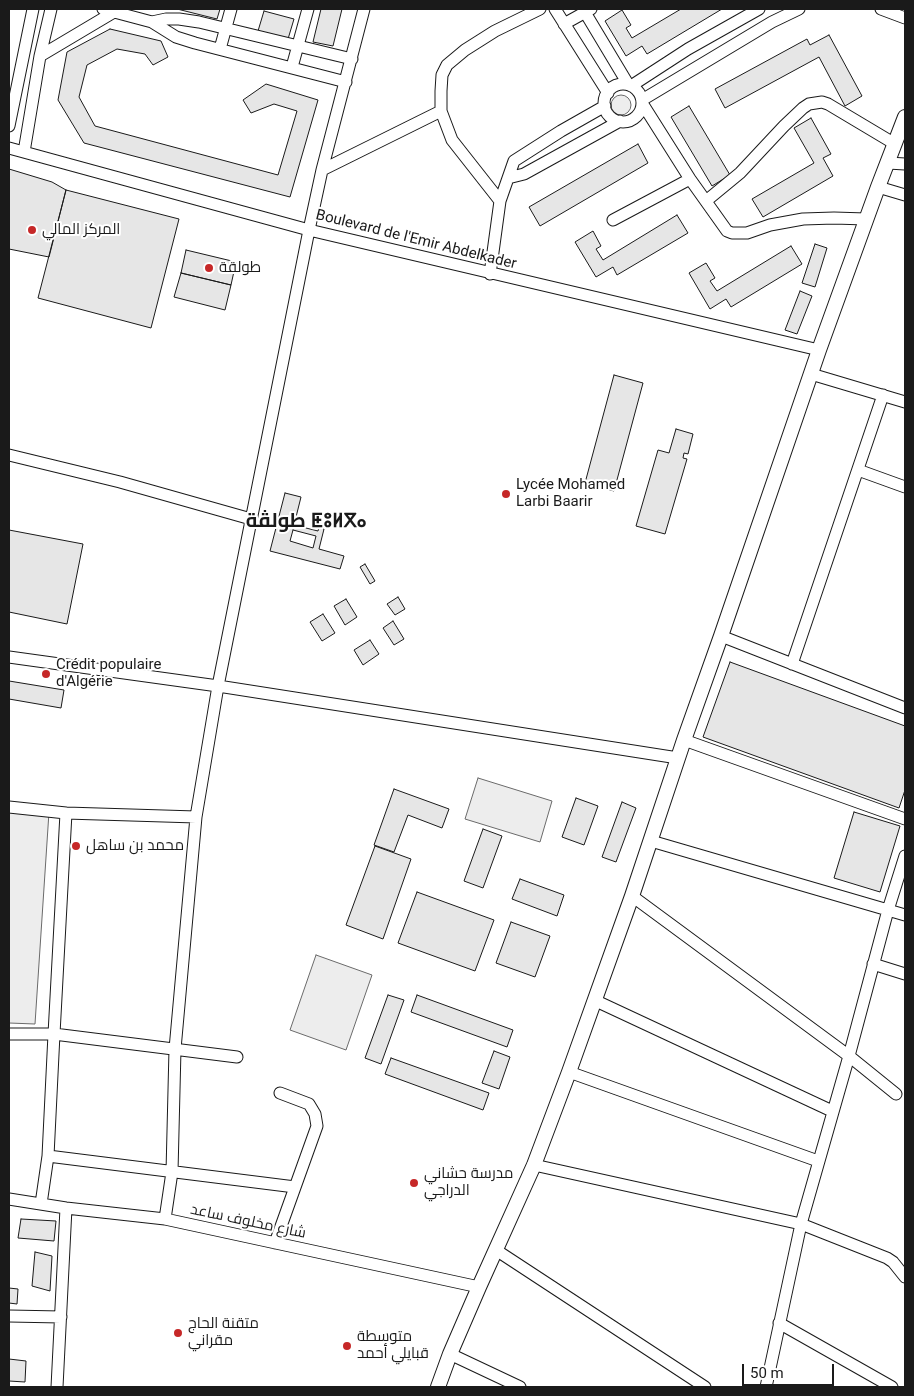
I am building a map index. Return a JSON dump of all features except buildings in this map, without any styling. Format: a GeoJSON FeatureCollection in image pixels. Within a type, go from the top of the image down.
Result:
{"type":"FeatureCollection","features":[{"type":"Feature","properties":{"kind":"street"},"geometry":{"type":"LineString","coordinates":[[9,126],[33,9]]}},
{"type":"Feature","properties":{"kind":"street"},"geometry":{"type":"LineString","coordinates":[[24,152],[40,56],[51,9]]}},
{"type":"Feature","properties":{"kind":"street"},"geometry":{"type":"LineString","coordinates":[[220,49],[232,9]]}},
{"type":"Feature","properties":{"kind":"street"},"geometry":{"type":"LineString","coordinates":[[292,67],[308,9]]}},
{"type":"Feature","properties":{"kind":"street"},"geometry":{"type":"LineString","coordinates":[[165,1219],[172,1172],[175,1049],[196,817],[218,686],[308,230],[364,9]]}},
{"type":"Feature","properties":{"kind":"street"},"geometry":{"type":"LineString","coordinates":[[500,201],[452,140],[441,111],[442,75],[447,64],[465,50],[495,31],[540,9]]}},
{"type":"Feature","properties":{"kind":"street"},"geometry":{"type":"LineString","coordinates":[[555,9],[608,92]]}},
{"type":"Feature","properties":{"kind":"street"},"geometry":{"type":"LineString","coordinates":[[629,85],[759,9]]}},
{"type":"Feature","properties":{"kind":"street"},"geometry":{"type":"LineString","coordinates":[[765,9],[772,22]]}},
{"type":"Feature","properties":{"kind":"street"},"geometry":{"type":"LineString","coordinates":[[642,101],[772,22],[799,9]]}},
{"type":"Feature","properties":{"kind":"street"},"geometry":{"type":"LineString","coordinates":[[881,9],[905,18]]}},
{"type":"Feature","properties":{"kind":"street"},"geometry":{"type":"LineString","coordinates":[[40,56],[108,10],[152,22],[176,37],[195,44],[346,82]]}},
{"type":"Feature","properties":{"kind":"street"},"geometry":{"type":"LineString","coordinates":[[564,24],[586,10],[629,85]]}},
{"type":"Feature","properties":{"kind":"street"},"geometry":{"type":"LineString","coordinates":[[152,22],[180,19],[226,28],[352,59]]}},
{"type":"Feature","properties":{"kind":"street"},"geometry":{"type":"LineString","coordinates":[[642,101],[638,115],[626,121],[613,118],[605,106],[605,99],[613,87],[620,84],[629,85],[636,89],[690,179],[727,231],[747,233],[770,225],[803,219],[866,219]]}},
{"type":"Feature","properties":{"kind":"street"},"geometry":{"type":"LineString","coordinates":[[706,201],[740,173],[784,126],[809,104],[822,102],[828,104],[895,144]]}},
{"type":"Feature","properties":{"kind":"street"},"geometry":{"type":"LineString","coordinates":[[490,274],[500,201],[514,161],[605,106]]}},
{"type":"Feature","properties":{"kind":"street"},"geometry":{"type":"LineString","coordinates":[[322,170],[441,111]]}},
{"type":"Feature","properties":{"kind":"street"},"geometry":{"type":"LineString","coordinates":[[438,1387],[478,1287],[534,1165],[569,1072],[632,896],[819,350],[905,117]]}},
{"type":"Feature","properties":{"kind":"street"},"geometry":{"type":"LineString","coordinates":[[508,178],[524,174],[620,121]]}},
{"type":"Feature","properties":{"kind":"street","name":"Boulevard de l'Emir Abdelkader"},"geometry":{"type":"LineString","coordinates":[[9,148],[308,230],[819,350]]}},
{"type":"Feature","properties":{"kind":"street"},"geometry":{"type":"LineString","coordinates":[[514,161],[524,174]]}},
{"type":"Feature","properties":{"kind":"street"},"geometry":{"type":"LineString","coordinates":[[888,163],[905,164]]}},
{"type":"Feature","properties":{"kind":"street"},"geometry":{"type":"LineString","coordinates":[[613,220],[690,179]]}},
{"type":"Feature","properties":{"kind":"street"},"geometry":{"type":"LineString","coordinates":[[878,187],[905,195]]}},
{"type":"Feature","properties":{"kind":"street"},"geometry":{"type":"LineString","coordinates":[[811,374],[905,402]]}},
{"type":"Feature","properties":{"kind":"street"},"geometry":{"type":"LineString","coordinates":[[792,664],[883,395]]}},
{"type":"Feature","properties":{"kind":"street"},"geometry":{"type":"LineString","coordinates":[[9,455],[120,482],[252,518]]}},
{"type":"Feature","properties":{"kind":"street"},"geometry":{"type":"LineString","coordinates":[[858,470],[905,488]]}},
{"type":"Feature","properties":{"kind":"street"},"geometry":{"type":"LineString","coordinates":[[721,636],[905,708]]}},
{"type":"Feature","properties":{"kind":"street"},"geometry":{"type":"LineString","coordinates":[[9,657],[218,686],[678,758]]}},
{"type":"Feature","properties":{"kind":"street"},"geometry":{"type":"LineString","coordinates":[[684,740],[905,819]]}},
{"type":"Feature","properties":{"kind":"street"},"geometry":{"type":"LineString","coordinates":[[9,807],[66,813],[196,817]]}},
{"type":"Feature","properties":{"kind":"street"},"geometry":{"type":"LineString","coordinates":[[41,1204],[48,1156],[66,813]]}},
{"type":"Feature","properties":{"kind":"street"},"geometry":{"type":"LineString","coordinates":[[651,841],[905,916]]}},
{"type":"Feature","properties":{"kind":"street"},"geometry":{"type":"LineString","coordinates":[[766,1387],[801,1224],[888,910],[905,856]]}},
{"type":"Feature","properties":{"kind":"street"},"geometry":{"type":"LineString","coordinates":[[632,896],[849,1056],[896,1094]]}},
{"type":"Feature","properties":{"kind":"street"},"geometry":{"type":"LineString","coordinates":[[873,964],[905,974]]}},
{"type":"Feature","properties":{"kind":"street"},"geometry":{"type":"LineString","coordinates":[[594,1000],[832,1111]]}},
{"type":"Feature","properties":{"kind":"street"},"geometry":{"type":"LineString","coordinates":[[9,1034],[54,1034],[237,1057]]}},
{"type":"Feature","properties":{"kind":"street"},"geometry":{"type":"LineString","coordinates":[[569,1072],[818,1161]]}},
{"type":"Feature","properties":{"kind":"street"},"geometry":{"type":"LineString","coordinates":[[275,1243],[317,1126],[315,1114],[309,1104],[280,1093]]}},
{"type":"Feature","properties":{"kind":"street"},"geometry":{"type":"LineString","coordinates":[[48,1156],[295,1187]]}},
{"type":"Feature","properties":{"kind":"street"},"geometry":{"type":"LineString","coordinates":[[534,1165],[801,1224],[887,1258],[893,1262],[905,1277]]}},
{"type":"Feature","properties":{"kind":"street","name":"شارع مخلوف ساعد"},"geometry":{"type":"LineString","coordinates":[[9,1199],[66,1208],[165,1219],[478,1287]]}},
{"type":"Feature","properties":{"kind":"street"},"geometry":{"type":"LineString","coordinates":[[57,1387],[66,1208]]}},
{"type":"Feature","properties":{"kind":"street"},"geometry":{"type":"LineString","coordinates":[[496,1250],[705,1387]]}},
{"type":"Feature","properties":{"kind":"street"},"geometry":{"type":"LineString","coordinates":[[9,1316],[61,1317]]}},
{"type":"Feature","properties":{"kind":"street"},"geometry":{"type":"LineString","coordinates":[[779,1323],[892,1387]]}},
{"type":"Feature","properties":{"kind":"street"},"geometry":{"type":"LineString","coordinates":[[450,1354],[520,1387]]}},
{"type":"Feature","properties":{"kind":"shaded area"},"geometry":{"type":"Polygon","coordinates":[[[621,95],[628,98],[631,105],[628,112],[621,115],[614,112],[611,105],[614,98],[621,95]]]}},
{"type":"Feature","properties":{"kind":"shaded area"},"geometry":{"type":"Polygon","coordinates":[[[478,778],[552,801],[540,842],[465,819],[478,778]]]}},
{"type":"Feature","properties":{"kind":"shaded area"},"geometry":{"type":"Polygon","coordinates":[[[9,810],[49,812],[35,1024],[9,1023],[9,810]]]}},
{"type":"Feature","properties":{"kind":"shaded area"},"geometry":{"type":"Polygon","coordinates":[[[316,955],[372,975],[346,1050],[290,1030],[316,955]]]}},
{"type":"Feature","properties":{"kind":"place","name":"المركز المالي"},"geometry":{"type":"Point","coordinates":[32,230]}},
{"type":"Feature","properties":{"kind":"place","name":"طولقة"},"geometry":{"type":"Point","coordinates":[209,268]}},
{"type":"Feature","properties":{"kind":"place","name":"Lycée Mohamed Larbi Baarir"},"geometry":{"type":"Point","coordinates":[506,494]}},
{"type":"Feature","properties":{"kind":"place","name":"Crédit populaire d'Algérie"},"geometry":{"type":"Point","coordinates":[46,674]}},
{"type":"Feature","properties":{"kind":"place","name":"محمد بن ساهل"},"geometry":{"type":"Point","coordinates":[76,846]}},
{"type":"Feature","properties":{"kind":"place","name":"مدرسة حشاني الدراجي"},"geometry":{"type":"Point","coordinates":[414,1183]}},
{"type":"Feature","properties":{"kind":"place","name":"متقنة الحاج مقراني"},"geometry":{"type":"Point","coordinates":[178,1333]}},
{"type":"Feature","properties":{"kind":"place","name":"متوسطة قبايلي أحمد"},"geometry":{"type":"Point","coordinates":[347,1346]}},
{"type":"Feature","properties":{"kind":"district","name":"طولڤة ⵟⵓⵍⴳⴰ"},"geometry":{"type":"Point","coordinates":[306,522]}}]}
